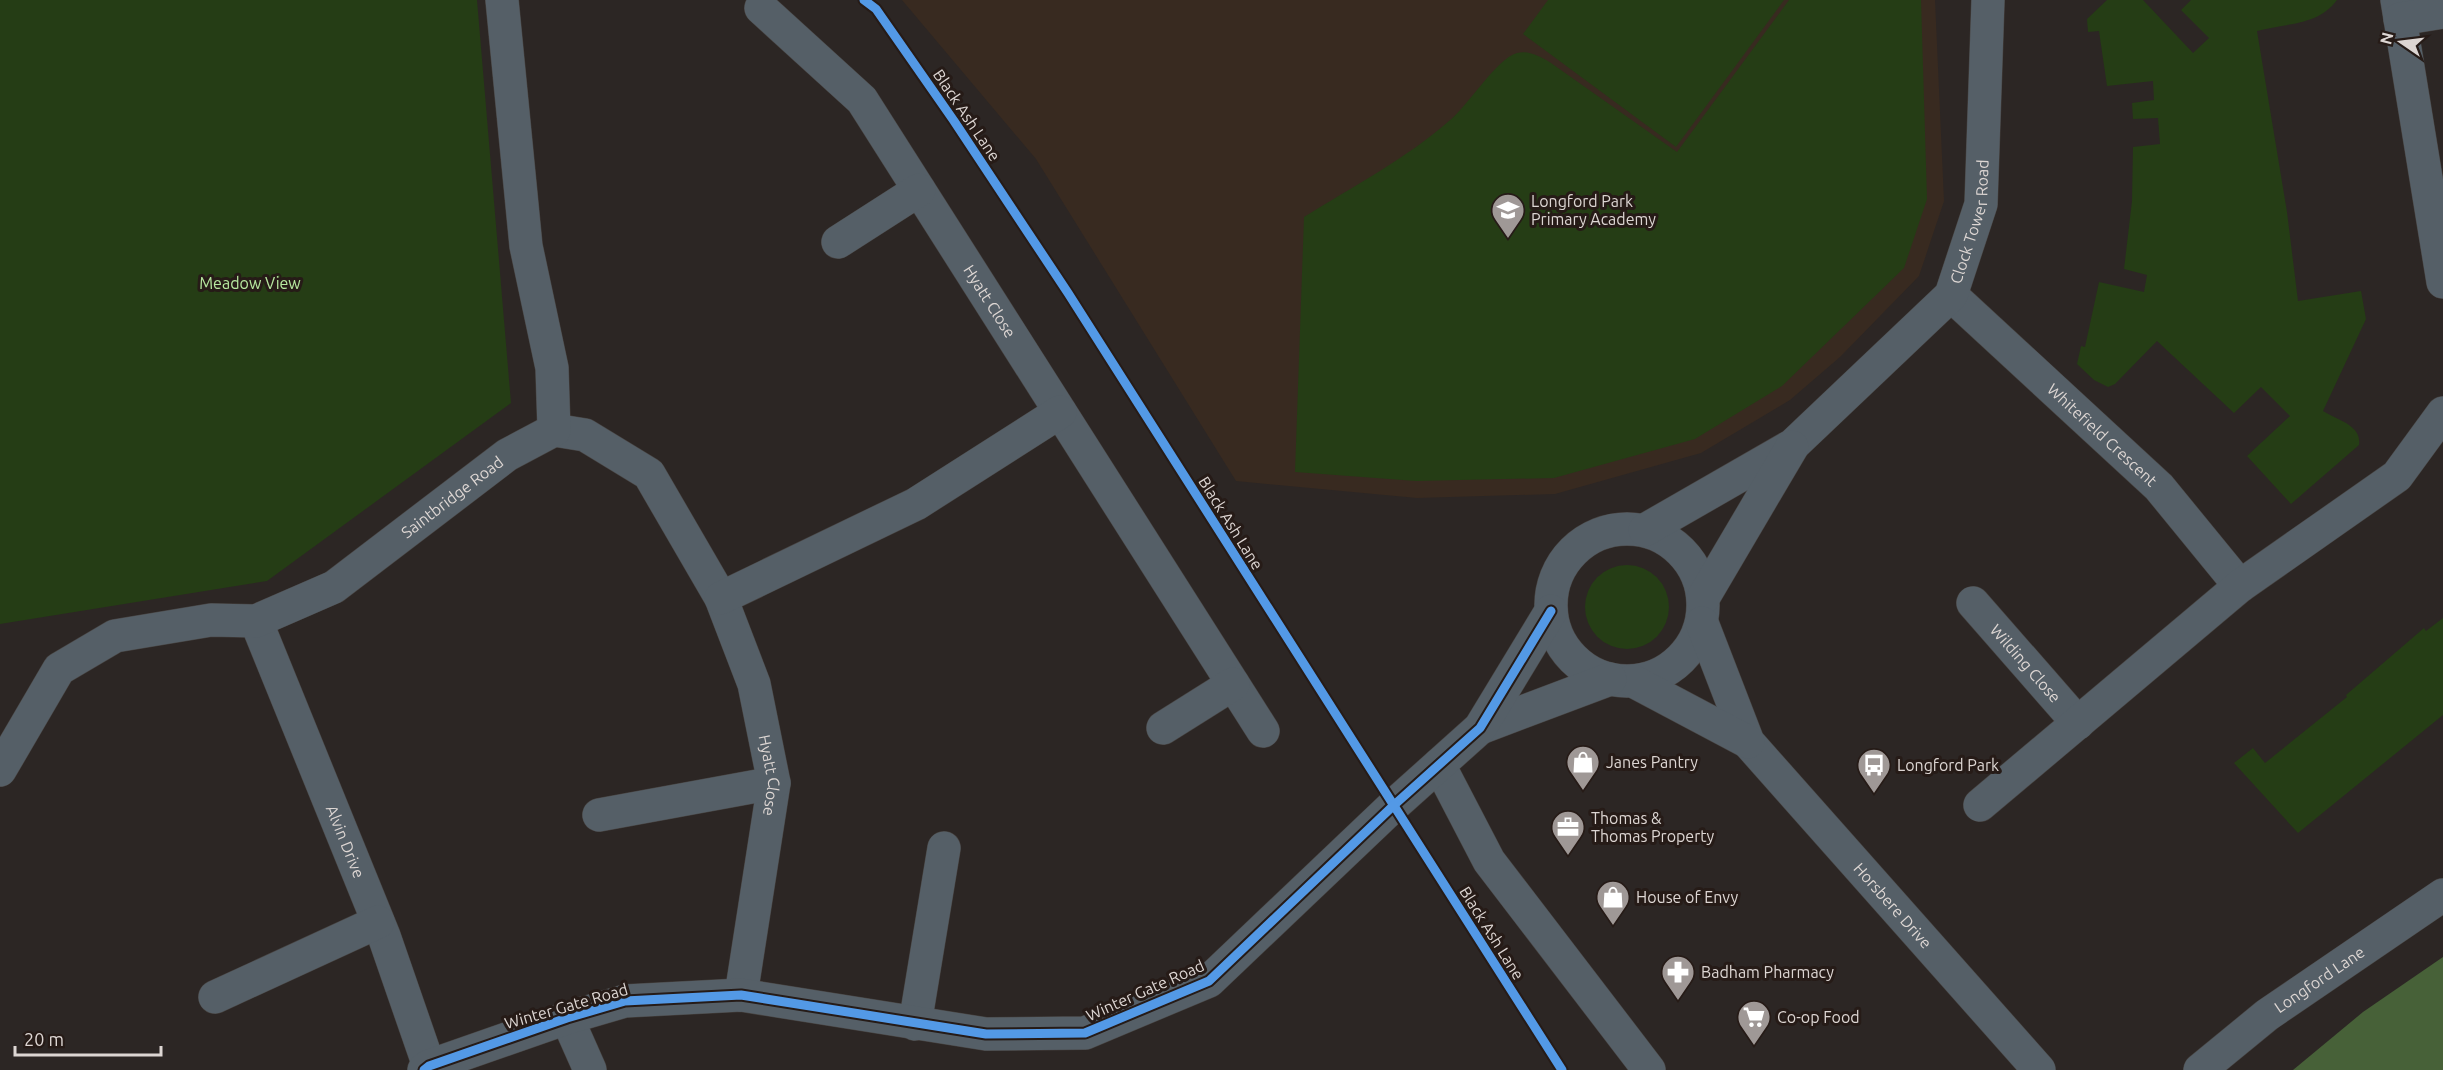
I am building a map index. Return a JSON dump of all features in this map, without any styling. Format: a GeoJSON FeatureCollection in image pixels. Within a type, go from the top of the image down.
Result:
{"type":"FeatureCollection","features":[{"type":"Feature","properties":{"kind":"street"},"geometry":{"type":"LineString","coordinates":[[502,0],[526,246],[552,368],[554,430]]}},
{"type":"Feature","properties":{"kind":"street","name":"Clock Tower Road"},"geometry":{"type":"LineString","coordinates":[[1645,530],[1793,445],[1951,295],[1982,204],[1988,0]]}},
{"type":"Feature","properties":{"kind":"street","name":"Hyatt Close"},"geometry":{"type":"LineString","coordinates":[[761,8],[862,100],[1263,731]]}},
{"type":"Feature","properties":{"kind":"street"},"geometry":{"type":"LineString","coordinates":[[2443,12],[2399,9],[2443,282]]}},
{"type":"Feature","properties":{"kind":"street"},"geometry":{"type":"LineString","coordinates":[[838,242],[919,190]]}},
{"type":"Feature","properties":{"kind":"street","name":"Whitefield Crescent"},"geometry":{"type":"LineString","coordinates":[[1951,295],[2159,487],[2240,586]]}},
{"type":"Feature","properties":{"kind":"street"},"geometry":{"type":"LineString","coordinates":[[721,598],[916,504],[1060,412]]}},
{"type":"Feature","properties":{"kind":"street"},"geometry":{"type":"LineString","coordinates":[[1980,805],[2240,586],[2397,476],[2443,413]]}},
{"type":"Feature","properties":{"kind":"street","name":"Hyatt Close"},"geometry":{"type":"LineString","coordinates":[[554,430],[585,435],[649,474],[721,598],[754,684],[774,783],[741,995]]}},
{"type":"Feature","properties":{"kind":"street","name":"Saintbridge Road"},"geometry":{"type":"LineString","coordinates":[[0,770],[59,669],[115,636],[211,620],[256,621],[334,587],[507,455],[554,430]]}},
{"type":"Feature","properties":{"kind":"street","name":"Clock Tower Road"},"geometry":{"type":"LineString","coordinates":[[1702,610],[1793,445]]}},
{"type":"Feature","properties":{"kind":"street"},"geometry":{"type":"LineString","coordinates":[[1621,528],[1645,530],[1667,539],[1686,555],[1698,575],[1702,610],[1692,644],[1677,663],[1657,676],[1622,680],[1588,670],[1569,655],[1557,635],[1551,611],[1553,588],[1562,565],[1577,547],[1598,534],[1621,528]]}},
{"type":"Feature","properties":{"kind":"street","name":"Wilding Close"},"geometry":{"type":"LineString","coordinates":[[1973,603],[2078,723]]}},
{"type":"Feature","properties":{"kind":"street","name":"Horsbere Drive"},"geometry":{"type":"LineString","coordinates":[[1702,610],[1749,742],[2039,1070]]}},
{"type":"Feature","properties":{"kind":"street","name":"Winter Gate Road"},"geometry":{"type":"LineString","coordinates":[[426,1068],[567,1018],[625,1001],[741,995],[986,1034],[1085,1034],[1209,981],[1480,728],[1551,611]]}},
{"type":"Feature","properties":{"kind":"street","name":"Alvin Drive"},"geometry":{"type":"LineString","coordinates":[[256,621],[378,922],[426,1068]]}},
{"type":"Feature","properties":{"kind":"street","name":"Horsbere Drive"},"geometry":{"type":"LineString","coordinates":[[1622,680],[1749,742]]}},
{"type":"Feature","properties":{"kind":"street","name":"Winter Gate Road"},"geometry":{"type":"LineString","coordinates":[[1480,728],[1622,680]]}},
{"type":"Feature","properties":{"kind":"street"},"geometry":{"type":"LineString","coordinates":[[1162,728],[1233,684]]}},
{"type":"Feature","properties":{"kind":"street"},"geometry":{"type":"LineString","coordinates":[[1439,765],[1489,861],[1649,1070]]}},
{"type":"Feature","properties":{"kind":"street"},"geometry":{"type":"LineString","coordinates":[[599,815],[774,783]]}},
{"type":"Feature","properties":{"kind":"street"},"geometry":{"type":"LineString","coordinates":[[915,1024],[944,848]]}},
{"type":"Feature","properties":{"kind":"street","name":"Longford Lane"},"geometry":{"type":"LineString","coordinates":[[2200,1070],[2267,1015],[2443,896]]}},
{"type":"Feature","properties":{"kind":"street"},"geometry":{"type":"LineString","coordinates":[[215,997],[378,922]]}},
{"type":"Feature","properties":{"kind":"street"},"geometry":{"type":"LineString","coordinates":[[567,1018],[590,1070]]}},
{"type":"Feature","properties":{"kind":"shaded area","name":"Longford Park Primary Academy"},"geometry":{"type":"Polygon","coordinates":[[[902,0],[1935,0],[1944,201],[1919,276],[1840,357],[1790,400],[1701,453],[1555,494],[1417,498],[1236,481],[1036,159],[902,0]]]}},
{"type":"Feature","properties":{"kind":"green space","name":"Meadow View"},"geometry":{"type":"Polygon","coordinates":[[[0,0],[477,0],[511,403],[267,581],[0,624],[0,0]]]}},
{"type":"Feature","properties":{"kind":"green space"},"geometry":{"type":"Polygon","coordinates":[[[1548,0],[1784,0],[1676,147],[1523,34],[1548,0]]]}},
{"type":"Feature","properties":{"kind":"green space"},"geometry":{"type":"Polygon","coordinates":[[[1789,0],[1921,0],[1927,199],[1904,268],[1782,386],[1695,439],[1554,478],[1416,481],[1295,472],[1304,217],[1433,135],[1456,114],[1500,64],[1521,52],[1539,56],[1551,63],[1677,152],[1789,0]]]}},
{"type":"Feature","properties":{"kind":"green space"},"geometry":{"type":"Polygon","coordinates":[[[2107,0],[2143,0],[2193,53],[2209,38],[2181,10],[2191,0],[2337,0],[2321,15],[2311,19],[2257,31],[2287,212],[2298,301],[2361,291],[2366,319],[2323,411],[2353,428],[2359,438],[2359,445],[2291,504],[2247,456],[2290,416],[2261,387],[2234,413],[2157,341],[2115,384],[2108,387],[2094,380],[2077,364],[2081,346],[2085,347],[2099,282],[2144,292],[2147,275],[2124,269],[2132,201],[2133,147],[2160,144],[2158,118],[2133,119],[2132,103],[2154,100],[2153,81],[2107,86],[2099,31],[2088,32],[2087,19],[2107,0]]]}},
{"type":"Feature","properties":{"kind":"green space"},"geometry":{"type":"Polygon","coordinates":[[[1627,565],[1643,568],[1662,584],[1669,607],[1666,623],[1650,642],[1627,649],[1611,646],[1592,630],[1585,607],[1588,591],[1604,572],[1627,565]]]}},
{"type":"Feature","properties":{"kind":"green space"},"geometry":{"type":"Polygon","coordinates":[[[2443,618],[2443,715],[2298,833],[2234,763],[2253,748],[2265,763],[2347,697],[2346,695],[2424,628],[2426,631],[2443,618]]]}},
{"type":"Feature","properties":{"kind":"green space"},"geometry":{"type":"Polygon","coordinates":[[[2443,957],[2443,1070],[2293,1070],[2363,1012],[2443,957]]]}},
{"type":"Feature","properties":{"kind":"cycle path","name":"Black Ash Lane"},"geometry":{"type":"LineString","coordinates":[[864,0],[876,9],[954,121],[1068,293],[1562,1070]]}},
{"type":"Feature","properties":{"kind":"cycle path"},"geometry":{"type":"LineString","coordinates":[[424,1070],[429,1066],[567,1018],[625,1001],[741,995],[986,1034],[1085,1033],[1209,981],[1393,806],[1480,728],[1551,611]]}},
{"type":"Feature","properties":{"kind":"place","name":"Longford Park Primary Academy"},"geometry":{"type":"Point","coordinates":[1508,239]}},
{"type":"Feature","properties":{"kind":"place","name":"Janes Pantry"},"geometry":{"type":"Point","coordinates":[1583,791]}},
{"type":"Feature","properties":{"kind":"place","name":"Longford Park"},"geometry":{"type":"Point","coordinates":[1874,794]}},
{"type":"Feature","properties":{"kind":"place","name":"Thomas & Thomas Property"},"geometry":{"type":"Point","coordinates":[1568,856]}},
{"type":"Feature","properties":{"kind":"place","name":"House of Envy"},"geometry":{"type":"Point","coordinates":[1613,926]}},
{"type":"Feature","properties":{"kind":"place","name":"Badham Pharmacy"},"geometry":{"type":"Point","coordinates":[1678,1001]}},
{"type":"Feature","properties":{"kind":"place","name":"Co-op Food"},"geometry":{"type":"Point","coordinates":[1754,1046]}}]}
